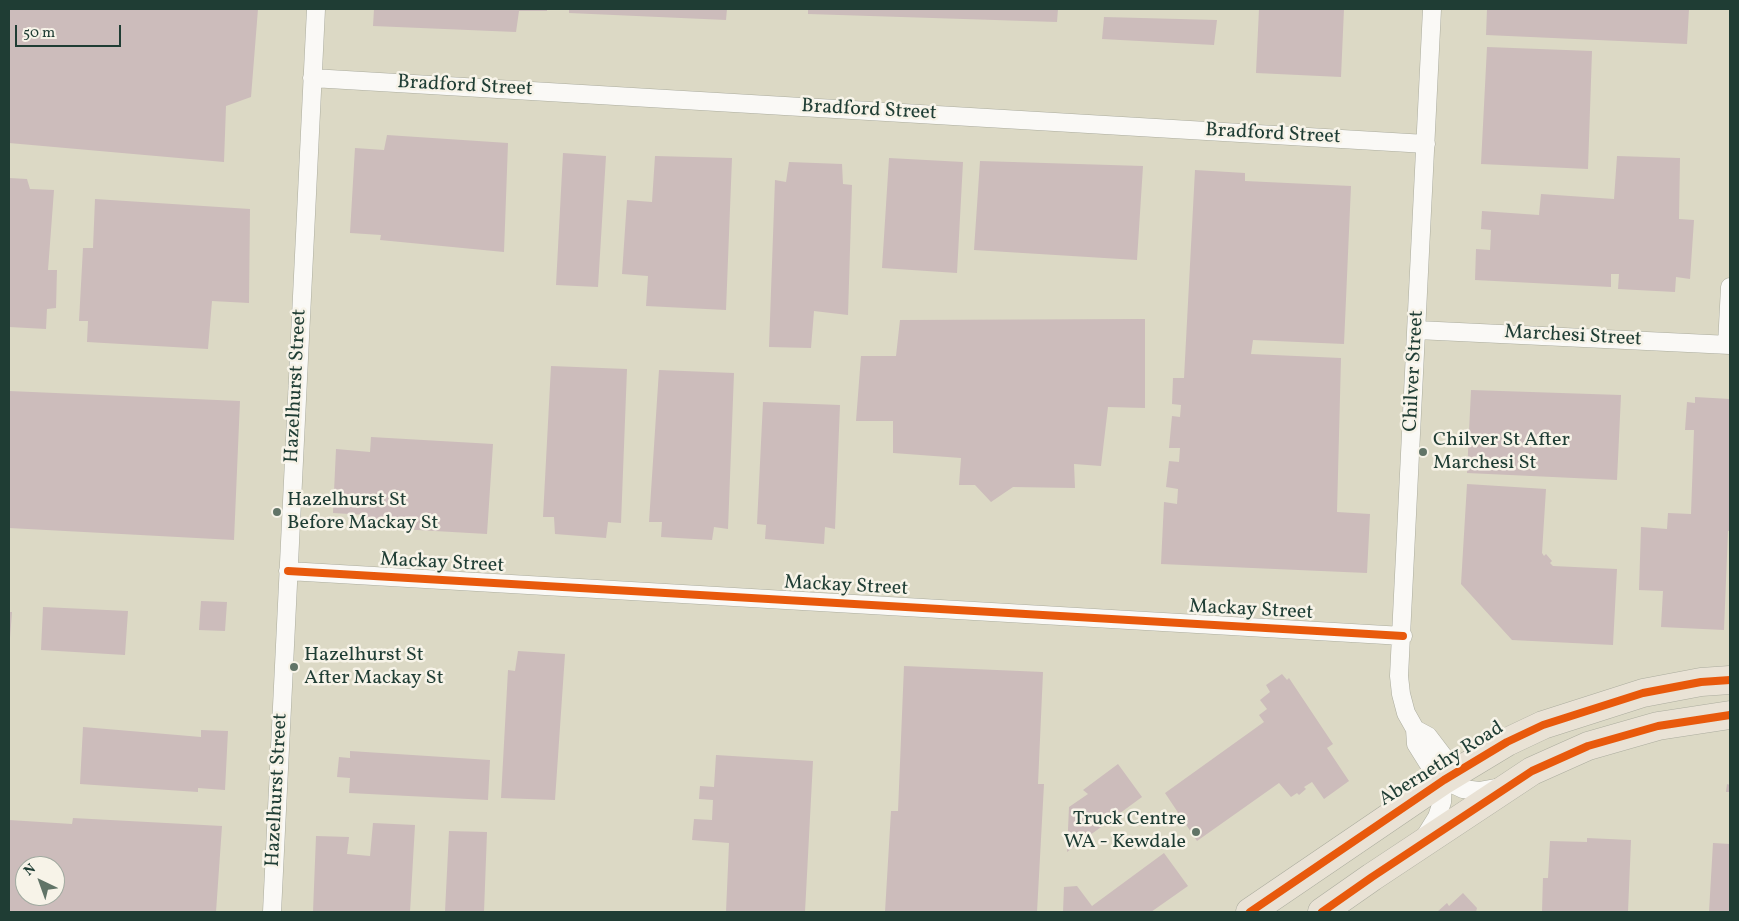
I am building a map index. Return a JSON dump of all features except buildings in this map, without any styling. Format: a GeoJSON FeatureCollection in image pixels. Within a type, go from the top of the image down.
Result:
{"type":"FeatureCollection","features":[{"type":"Feature","properties":{"kind":"main road","name":"Abernethy Road"},"geometry":{"type":"LineString","coordinates":[[1250,912],[1444,780],[1507,742],[1543,725],[1643,693],[1701,682],[1730,680]]}},
{"type":"Feature","properties":{"kind":"main road"},"geometry":{"type":"LineString","coordinates":[[1322,912],[1372,876],[1532,771],[1588,746],[1658,726],[1730,715]]}},
{"type":"Feature","properties":{"kind":"main road"},"geometry":{"type":"LineString","coordinates":[[1314,867],[1333,862],[1351,864],[1363,868],[1372,876]]}},
{"type":"Feature","properties":{"kind":"street","name":"Hazelhurst Street"},"geometry":{"type":"LineString","coordinates":[[272,912],[316,9]]}},
{"type":"Feature","properties":{"kind":"street","name":"Chilver Street"},"geometry":{"type":"LineString","coordinates":[[1418,847],[1437,817],[1442,802],[1444,780],[1444,757],[1428,736],[1415,729],[1406,713],[1401,694],[1400,676],[1432,9]]}},
{"type":"Feature","properties":{"kind":"street","name":"Bradford Street"},"geometry":{"type":"LineString","coordinates":[[312,78],[1426,144]]}},
{"type":"Feature","properties":{"kind":"street"},"geometry":{"type":"LineString","coordinates":[[1729,345],[1730,287]]}},
{"type":"Feature","properties":{"kind":"street","name":"Marchesi Street"},"geometry":{"type":"LineString","coordinates":[[1417,330],[1729,345]]}},
{"type":"Feature","properties":{"kind":"street","name":"Mackay Street"},"geometry":{"type":"LineString","coordinates":[[288,572],[1402,636]]}},
{"type":"Feature","properties":{"kind":"street"},"geometry":{"type":"LineString","coordinates":[[1444,780],[1463,790],[1507,787]]}},
{"type":"Feature","properties":{"kind":"cycle path"},"geometry":{"type":"LineString","coordinates":[[288,571],[1403,636]]}},
{"type":"Feature","properties":{"kind":"cycle path"},"geometry":{"type":"LineString","coordinates":[[1250,912],[1444,780],[1507,742],[1543,725],[1643,693],[1701,682],[1730,680]]}},
{"type":"Feature","properties":{"kind":"cycle path"},"geometry":{"type":"LineString","coordinates":[[1322,912],[1532,771],[1588,746],[1658,726],[1730,715]]}},
{"type":"Feature","properties":{"kind":"place","name":"Chilver St After Marchesi St"},"geometry":{"type":"Point","coordinates":[1423,452]}},
{"type":"Feature","properties":{"kind":"place","name":"Hazelhurst St Before Mackay St"},"geometry":{"type":"Point","coordinates":[277,512]}},
{"type":"Feature","properties":{"kind":"place","name":"Hazelhurst St After Mackay St"},"geometry":{"type":"Point","coordinates":[294,667]}},
{"type":"Feature","properties":{"kind":"place","name":"Truck Centre WA - Kewdale"},"geometry":{"type":"Point","coordinates":[1196,832]}}]}
